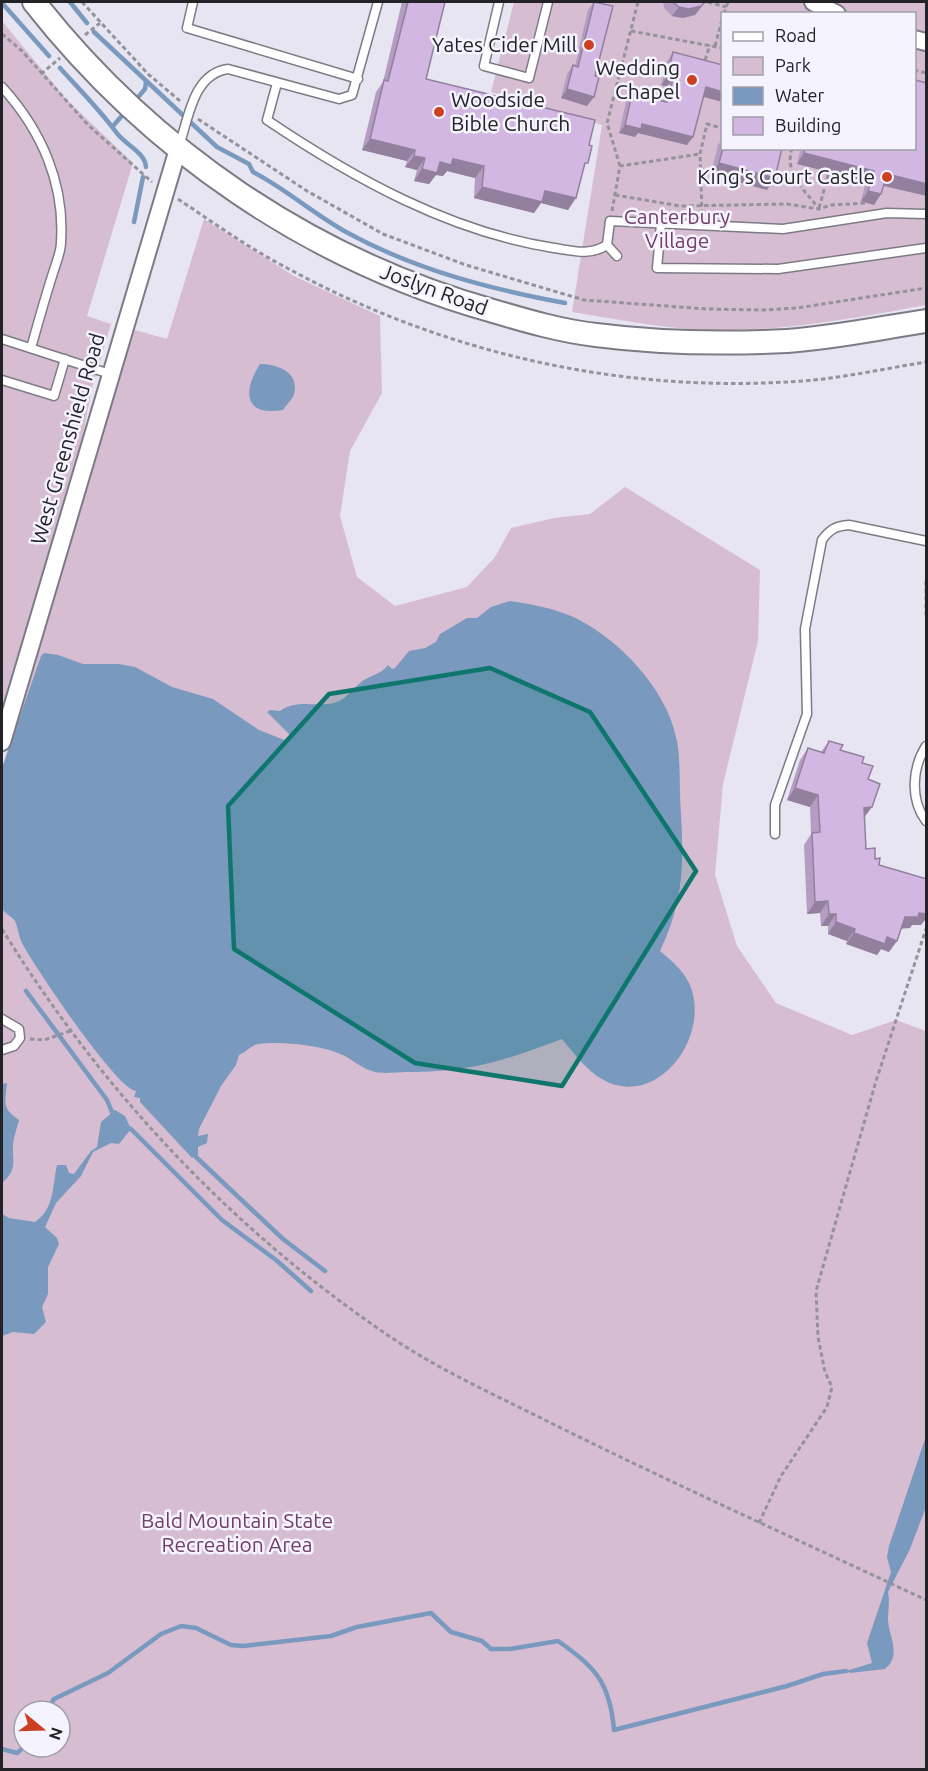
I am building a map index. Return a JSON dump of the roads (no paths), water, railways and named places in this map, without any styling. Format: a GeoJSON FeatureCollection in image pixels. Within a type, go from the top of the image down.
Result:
{"type":"FeatureCollection","features":[{"type":"Feature","properties":{"kind":"street","name":"Joslyn Road"},"geometry":{"type":"LineString","coordinates":[[34,2],[103,83],[178,149],[253,204],[318,242],[442,297],[537,324],[595,335],[722,342],[789,340],[927,321]]}},
{"type":"Feature","properties":{"kind":"street"},"geometry":{"type":"LineString","coordinates":[[813,2],[833,12]]}},
{"type":"Feature","properties":{"kind":"street","name":"West Greenshield Road"},"geometry":{"type":"LineString","coordinates":[[2,742],[178,149]]}},
{"type":"Feature","properties":{"kind":"lane"},"geometry":{"type":"LineString","coordinates":[[193,2],[187,28],[358,79]]}},
{"type":"Feature","properties":{"kind":"lane"},"geometry":{"type":"LineString","coordinates":[[178,149],[197,93],[204,80],[215,71],[228,69],[339,99],[352,95],[378,2]]}},
{"type":"Feature","properties":{"kind":"lane"},"geometry":{"type":"LineString","coordinates":[[499,2],[484,66],[529,78],[548,2]]}},
{"type":"Feature","properties":{"kind":"lane"},"geometry":{"type":"LineString","coordinates":[[277,83],[267,120],[314,151],[394,195],[467,224],[540,246],[595,253],[607,245]]}},
{"type":"Feature","properties":{"kind":"lane"},"geometry":{"type":"LineString","coordinates":[[2,87],[27,118],[42,143],[52,165],[60,208],[61,244],[31,348]]}},
{"type":"Feature","properties":{"kind":"lane"},"geometry":{"type":"LineString","coordinates":[[617,256],[607,245],[610,220],[783,229],[887,213],[927,214]]}},
{"type":"Feature","properties":{"kind":"lane"},"geometry":{"type":"LineString","coordinates":[[661,224],[657,268],[778,269],[927,248]]}},
{"type":"Feature","properties":{"kind":"lane"},"geometry":{"type":"LineString","coordinates":[[2,339],[110,374]]}},
{"type":"Feature","properties":{"kind":"lane"},"geometry":{"type":"LineString","coordinates":[[2,380],[54,396],[65,359]]}},
{"type":"Feature","properties":{"kind":"lane"},"geometry":{"type":"LineString","coordinates":[[775,834],[775,805],[807,714],[805,629],[822,540],[829,530],[849,525],[927,541]]}},
{"type":"Feature","properties":{"kind":"lane"},"geometry":{"type":"LineString","coordinates":[[927,746],[915,773],[915,791],[927,821]]}},
{"type":"Feature","properties":{"kind":"lane"},"geometry":{"type":"LineString","coordinates":[[2,1019],[19,1029],[20,1038],[15,1046],[2,1050]]}},
{"type":"Feature","properties":{"kind":"water"},"geometry":{"type":"Polygon","coordinates":[[[260,364],[280,368],[294,380],[293,396],[283,410],[260,409],[250,399],[251,383],[260,364]]]}},
{"type":"Feature","properties":{"kind":"water"},"geometry":{"type":"Polygon","coordinates":[[[510,601],[564,613],[589,625],[606,637],[623,651],[652,685],[672,722],[679,759],[682,868],[678,900],[660,951],[681,970],[690,985],[695,1006],[693,1027],[685,1048],[673,1065],[657,1079],[638,1086],[618,1086],[597,1076],[562,1039],[486,1064],[450,1070],[386,1073],[370,1071],[343,1055],[313,1046],[258,1044],[239,1055],[236,1065],[221,1086],[199,1129],[198,1136],[208,1134],[207,1143],[198,1147],[198,1155],[192,1158],[140,1102],[140,1098],[134,1097],[136,1091],[112,1071],[95,1050],[58,1000],[30,956],[21,941],[15,921],[2,909],[2,768],[41,656],[44,653],[58,655],[83,664],[119,664],[135,667],[172,687],[213,699],[259,730],[287,741],[290,735],[267,712],[270,710],[280,711],[299,704],[334,703],[346,697],[364,680],[382,671],[388,665],[392,669],[395,668],[409,651],[425,648],[436,642],[440,634],[467,618],[477,618],[491,607],[510,601]]]}},
{"type":"Feature","properties":{"kind":"water"},"geometry":{"type":"Polygon","coordinates":[[[7,1083],[7,1109],[19,1120],[13,1144],[12,1169],[2,1183],[2,1084],[7,1083]]]}},
{"type":"Feature","properties":{"kind":"water"},"geometry":{"type":"Polygon","coordinates":[[[115,1110],[125,1116],[131,1129],[119,1144],[111,1143],[93,1152],[81,1176],[56,1203],[45,1227],[57,1238],[59,1244],[48,1267],[48,1294],[42,1307],[46,1322],[34,1334],[13,1332],[2,1336],[2,1214],[9,1218],[35,1222],[49,1204],[57,1165],[66,1165],[69,1173],[74,1174],[91,1151],[97,1147],[101,1122],[115,1110]]]}},
{"type":"Feature","properties":{"kind":"water"},"geometry":{"type":"Polygon","coordinates":[[[926,1436],[926,1507],[910,1549],[888,1592],[888,1620],[893,1658],[885,1669],[850,1673],[846,1671],[872,1663],[867,1643],[891,1572],[887,1557],[889,1546],[926,1436]]]}},
{"type":"Feature","properties":{"kind":"waterway"},"geometry":{"type":"LineString","coordinates":[[70,2],[87,23]]}},
{"type":"Feature","properties":{"kind":"waterway"},"geometry":{"type":"LineString","coordinates":[[2,3],[49,56]]}},
{"type":"Feature","properties":{"kind":"waterway"},"geometry":{"type":"LineString","coordinates":[[94,32],[217,147],[249,164],[253,172],[348,233],[400,258],[454,277],[565,303]]}},
{"type":"Feature","properties":{"kind":"waterway"},"geometry":{"type":"LineString","coordinates":[[60,68],[120,136],[138,152],[146,167]]}},
{"type":"Feature","properties":{"kind":"waterway"},"geometry":{"type":"LineString","coordinates":[[134,102],[145,89],[146,82]]}},
{"type":"Feature","properties":{"kind":"waterway"},"geometry":{"type":"LineString","coordinates":[[113,126],[127,110]]}},
{"type":"Feature","properties":{"kind":"waterway"},"geometry":{"type":"LineString","coordinates":[[134,222],[143,177]]}},
{"type":"Feature","properties":{"kind":"waterway"},"geometry":{"type":"LineString","coordinates":[[26,991],[107,1100],[112,1112]]}},
{"type":"Feature","properties":{"kind":"waterway"},"geometry":{"type":"LineString","coordinates":[[131,1129],[222,1220],[276,1260],[311,1291]]}},
{"type":"Feature","properties":{"kind":"waterway"},"geometry":{"type":"LineString","coordinates":[[196,1157],[283,1239],[325,1271]]}},
{"type":"Feature","properties":{"kind":"waterway"},"geometry":{"type":"LineString","coordinates":[[54,1699],[108,1673],[161,1634],[181,1626],[196,1628],[231,1645],[243,1646],[331,1636],[357,1627],[431,1613],[451,1632],[482,1641],[491,1649],[510,1649],[558,1641],[582,1659],[598,1677],[609,1700],[614,1730],[787,1686],[823,1674],[846,1671]]}},
{"type":"Feature","properties":{"kind":"waterway"},"geometry":{"type":"LineString","coordinates":[[2,1749],[12,1752]]}},
{"type":"Feature","properties":{"kind":"place","name":"Yates Cider Mill"},"geometry":{"type":"Point","coordinates":[589,45]}},
{"type":"Feature","properties":{"kind":"place","name":"Wedding Chapel"},"geometry":{"type":"Point","coordinates":[692,80]}},
{"type":"Feature","properties":{"kind":"place","name":"Woodside Bible Church"},"geometry":{"type":"Point","coordinates":[439,112]}},
{"type":"Feature","properties":{"kind":"place","name":"King's Court Castle"},"geometry":{"type":"Point","coordinates":[887,177]}},
{"type":"Feature","properties":{"kind":"park label","name":"Canterbury Village"},"geometry":{"type":"Point","coordinates":[677,229]}},
{"type":"Feature","properties":{"kind":"park label","name":"Bald Mountain State Recreation Area"},"geometry":{"type":"Point","coordinates":[237,1533]}}]}
